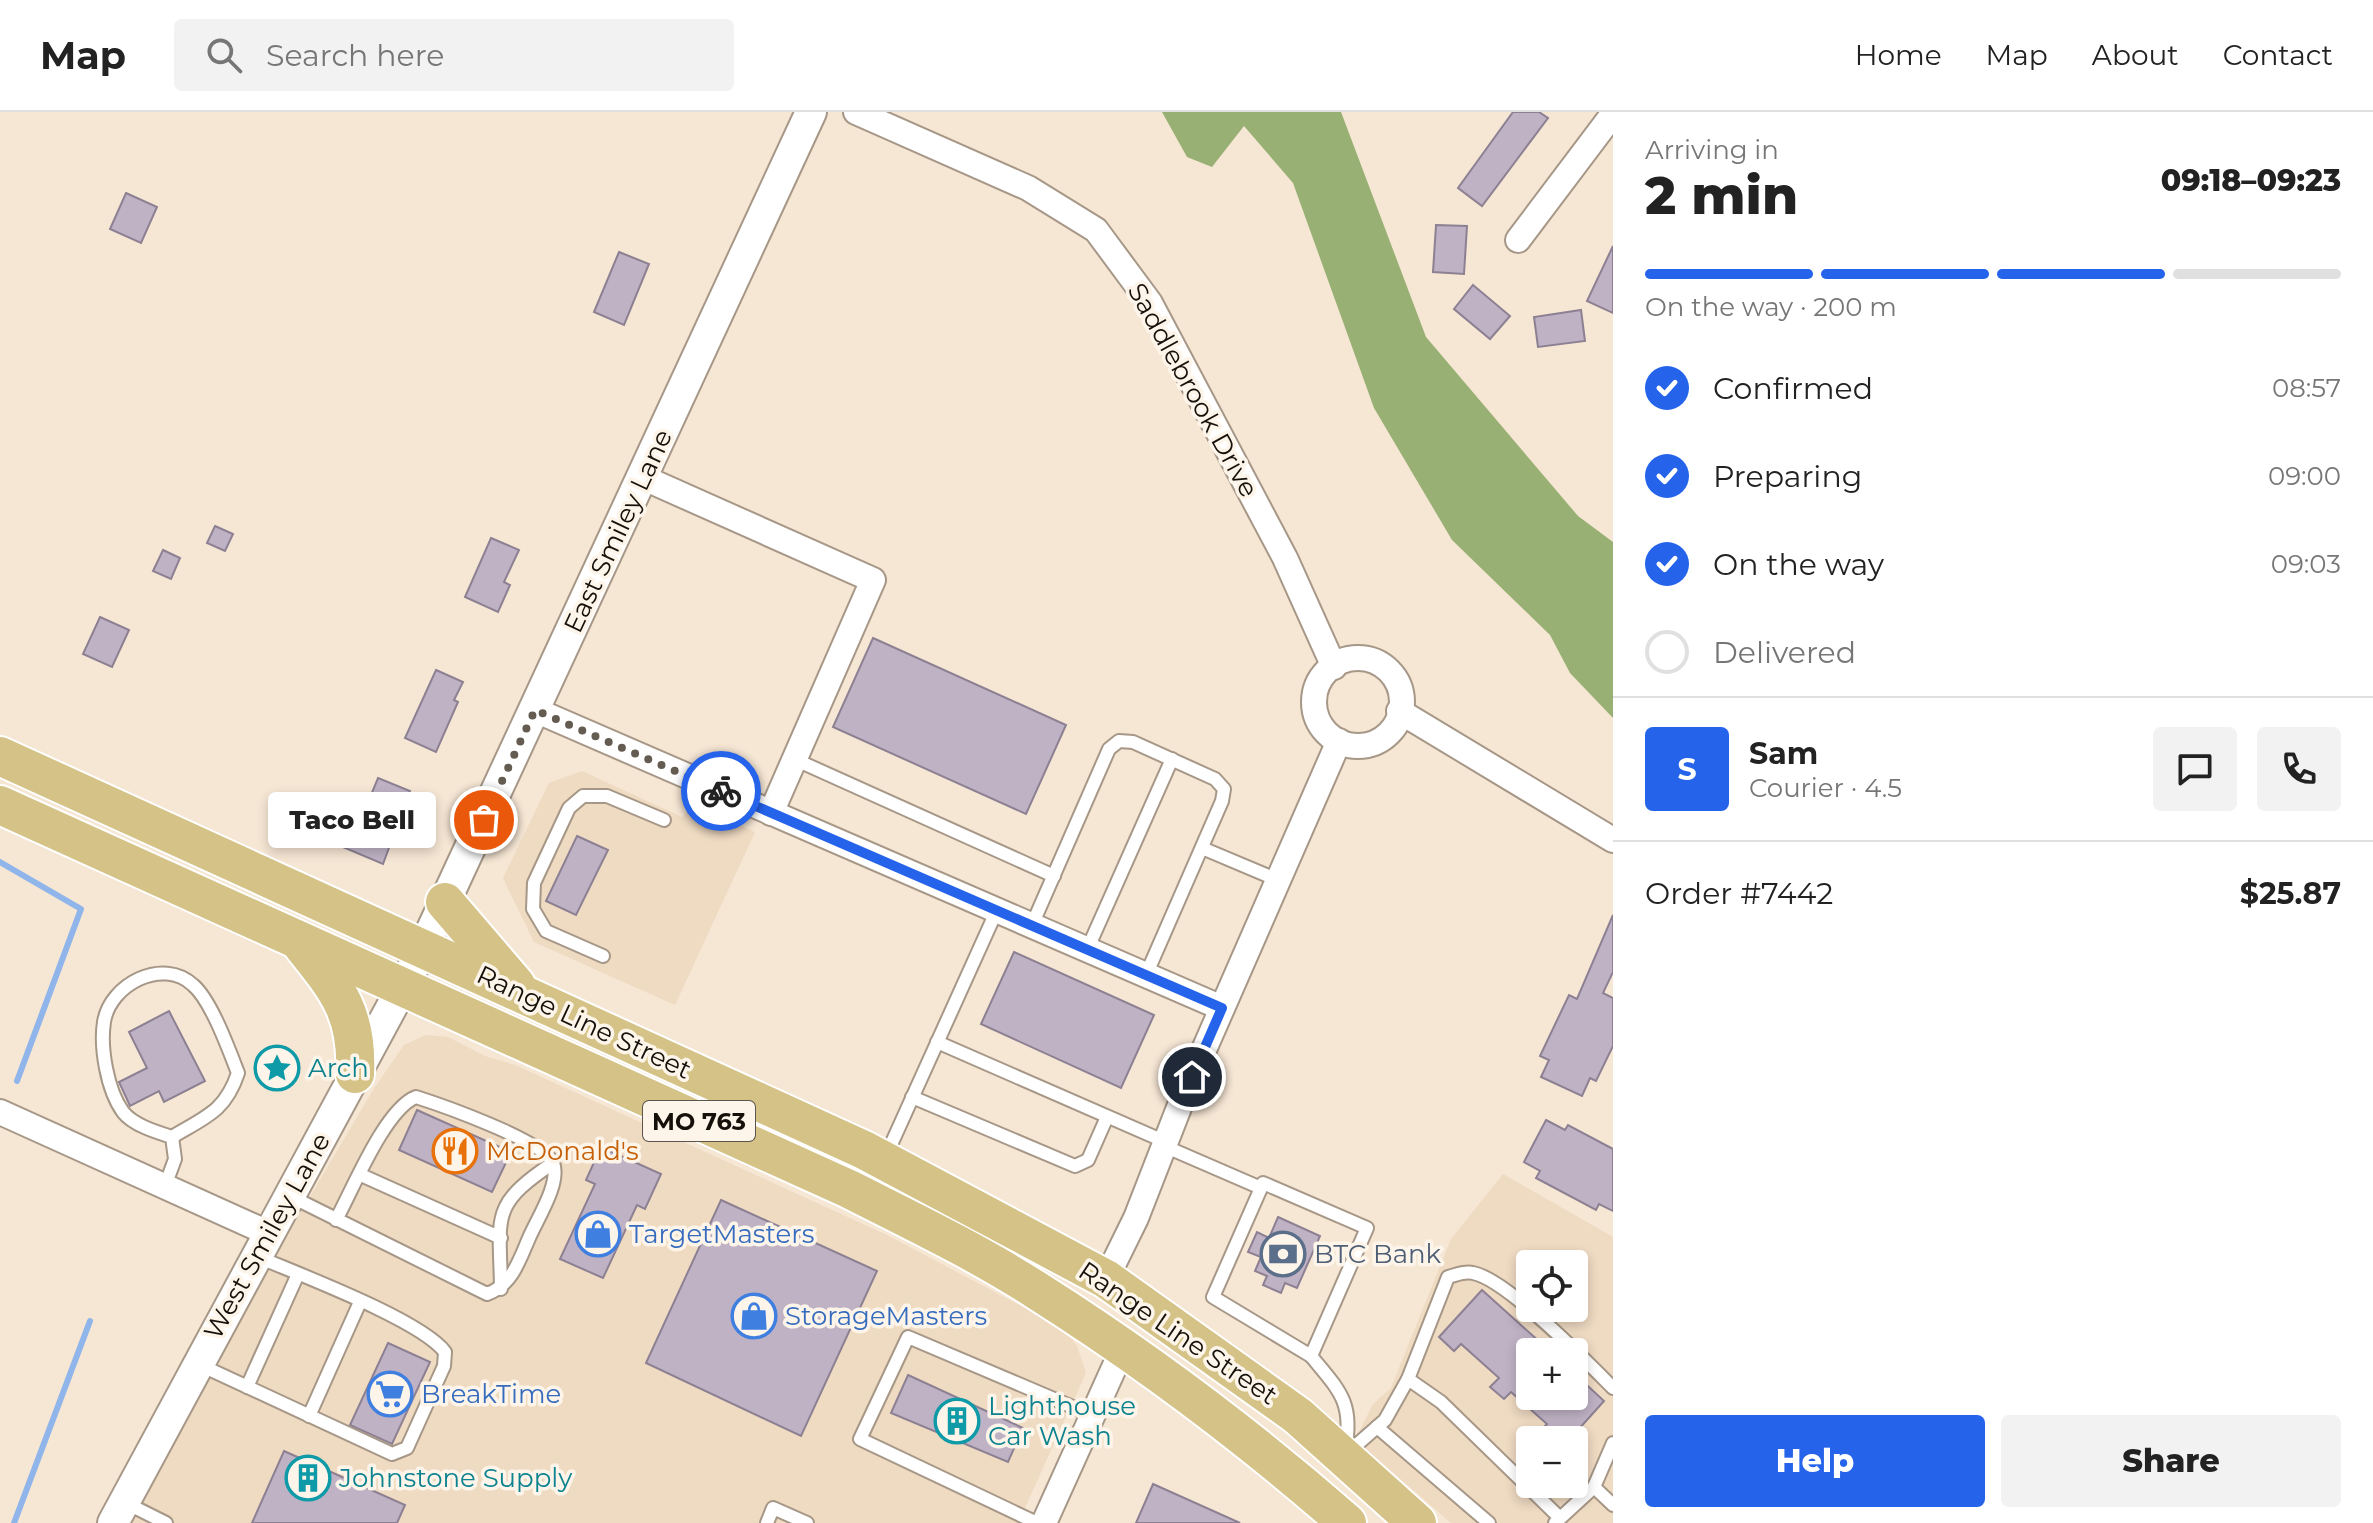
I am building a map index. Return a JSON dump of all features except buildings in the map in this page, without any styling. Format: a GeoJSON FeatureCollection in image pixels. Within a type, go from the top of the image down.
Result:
{"type":"FeatureCollection","features":[{"type":"Feature","properties":{"kind":"main road","name":"Range Line Street"},"geometry":{"type":"LineString","coordinates":[[0,756],[883,1161],[1106,1279],[1308,1425],[1417,1523]]}},
{"type":"Feature","properties":{"kind":"main road","name":"Range Line Street"},"geometry":{"type":"LineString","coordinates":[[0,805],[849,1189],[930,1231],[1035,1289],[1123,1348],[1277,1461],[1347,1523]]}},
{"type":"Feature","properties":{"kind":"main road"},"geometry":{"type":"LineString","coordinates":[[445,902],[526,996]]}},
{"type":"Feature","properties":{"kind":"main road"},"geometry":{"type":"LineString","coordinates":[[298,940],[336,987],[352,1019],[356,1044],[355,1074]]}},
{"type":"Feature","properties":{"kind":"main road"},"geometry":{"type":"LineString","coordinates":[[930,1231],[1025,1258],[1089,1291],[1098,1289],[1106,1279]]}},
{"type":"Feature","properties":{"kind":"main road"},"geometry":{"type":"LineString","coordinates":[[1123,1348],[1145,1339],[1159,1343],[1208,1378],[1308,1425]]}},
{"type":"Feature","properties":{"kind":"street","name":"East Smiley Lane"},"geometry":{"type":"LineString","coordinates":[[423,949],[644,478],[811,112]]}},
{"type":"Feature","properties":{"kind":"street","name":"Saddlebrook Drive"},"geometry":{"type":"LineString","coordinates":[[856,112],[1028,188],[1096,230],[1150,303],[1285,558],[1334,667]]}},
{"type":"Feature","properties":{"kind":"street"},"geometry":{"type":"LineString","coordinates":[[1518,240],[1613,114]]}},
{"type":"Feature","properties":{"kind":"street"},"geometry":{"type":"LineString","coordinates":[[644,478],[873,580],[771,813]]}},
{"type":"Feature","properties":{"kind":"street"},"geometry":{"type":"LineString","coordinates":[[1347,658],[1370,659],[1384,666],[1395,677],[1402,696],[1399,711],[1396,726],[1381,740],[1353,747],[1327,735],[1313,707],[1314,692],[1322,675],[1347,658]]}},
{"type":"Feature","properties":{"kind":"street"},"geometry":{"type":"LineString","coordinates":[[535,710],[1222,1008]]}},
{"type":"Feature","properties":{"kind":"street"},"geometry":{"type":"LineString","coordinates":[[1399,711],[1613,840]]}},
{"type":"Feature","properties":{"kind":"street"},"geometry":{"type":"LineString","coordinates":[[1106,1279],[1136,1218],[1222,1008],[1339,741]]}},
{"type":"Feature","properties":{"kind":"street","name":"West Smiley Lane"},"geometry":{"type":"LineString","coordinates":[[118,1513],[423,949]]}},
{"type":"Feature","properties":{"kind":"street"},"geometry":{"type":"LineString","coordinates":[[0,1112],[165,1186],[262,1244]]}},
{"type":"Feature","properties":{"kind":"street"},"geometry":{"type":"LineString","coordinates":[[1044,1523],[1123,1348]]}},
{"type":"Feature","properties":{"kind":"lane"},"geometry":{"type":"LineString","coordinates":[[1032,925],[1109,749],[1119,741],[1133,742],[1172,759],[1215,779],[1224,789],[1202,848],[1146,975]]}},
{"type":"Feature","properties":{"kind":"lane"},"geometry":{"type":"LineString","coordinates":[[794,759],[1054,876]]}},
{"type":"Feature","properties":{"kind":"lane"},"geometry":{"type":"LineString","coordinates":[[1087,950],[1172,759]]}},
{"type":"Feature","properties":{"kind":"lane"},"geometry":{"type":"LineString","coordinates":[[603,956],[546,931],[533,909],[534,883],[569,808],[583,796],[607,796],[664,820]]}},
{"type":"Feature","properties":{"kind":"lane"},"geometry":{"type":"LineString","coordinates":[[1202,848],[1278,880]]}},
{"type":"Feature","properties":{"kind":"lane"},"geometry":{"type":"LineString","coordinates":[[883,1161],[997,910]]}},
{"type":"Feature","properties":{"kind":"lane"},"geometry":{"type":"LineString","coordinates":[[153,972],[177,974],[196,986],[238,1073],[230,1096],[214,1113],[172,1137],[146,1128],[123,1112],[110,1078],[103,1046],[104,1020],[114,996],[153,972]]}},
{"type":"Feature","properties":{"kind":"lane"},"geometry":{"type":"LineString","coordinates":[[937,1042],[1261,1188]]}},
{"type":"Feature","properties":{"kind":"lane"},"geometry":{"type":"LineString","coordinates":[[289,1195],[336,1220],[487,1294],[501,1289],[516,1269],[554,1180],[553,1163],[545,1152],[525,1142],[416,1097],[404,1102],[391,1119],[336,1220]]}},
{"type":"Feature","properties":{"kind":"lane"},"geometry":{"type":"LineString","coordinates":[[912,1097],[1075,1166],[1088,1160],[1107,1117]]}},
{"type":"Feature","properties":{"kind":"lane"},"geometry":{"type":"LineString","coordinates":[[165,1186],[175,1159],[172,1137]]}},
{"type":"Feature","properties":{"kind":"lane"},"geometry":{"type":"LineString","coordinates":[[501,1289],[501,1238],[506,1202],[519,1186],[553,1163]]}},
{"type":"Feature","properties":{"kind":"lane"},"geometry":{"type":"LineString","coordinates":[[361,1175],[501,1238]]}},
{"type":"Feature","properties":{"kind":"lane"},"geometry":{"type":"LineString","coordinates":[[1311,1356],[1367,1228],[1263,1183],[1213,1297],[1311,1356],[1341,1392],[1350,1420],[1343,1457]]}},
{"type":"Feature","properties":{"kind":"lane"},"geometry":{"type":"LineString","coordinates":[[198,1364],[392,1454],[407,1448],[444,1366],[445,1352],[436,1339],[298,1274],[262,1244]]}},
{"type":"Feature","properties":{"kind":"lane"},"geometry":{"type":"LineString","coordinates":[[1343,1457],[1385,1420],[1408,1379],[1448,1277],[1473,1273],[1503,1290],[1613,1388]]}},
{"type":"Feature","properties":{"kind":"lane"},"geometry":{"type":"LineString","coordinates":[[247,1387],[298,1274]]}},
{"type":"Feature","properties":{"kind":"lane"},"geometry":{"type":"LineString","coordinates":[[309,1416],[360,1302]]}},
{"type":"Feature","properties":{"kind":"lane"},"geometry":{"type":"LineString","coordinates":[[1037,1523],[860,1439],[908,1337],[1094,1416]]}},
{"type":"Feature","properties":{"kind":"lane"},"geometry":{"type":"LineString","coordinates":[[1408,1379],[1441,1402],[1557,1521],[1594,1487],[1613,1443]]}},
{"type":"Feature","properties":{"kind":"lane"},"geometry":{"type":"LineString","coordinates":[[1377,1427],[1489,1523]]}},
{"type":"Feature","properties":{"kind":"lane"},"geometry":{"type":"LineString","coordinates":[[1594,1487],[1613,1505]]}},
{"type":"Feature","properties":{"kind":"lane"},"geometry":{"type":"LineString","coordinates":[[767,1523],[773,1508],[807,1523]]}},
{"type":"Feature","properties":{"kind":"lane"},"geometry":{"type":"LineString","coordinates":[[118,1513],[166,1523]]}},
{"type":"Feature","properties":{"kind":"shaded area"},"geometry":{"type":"Polygon","coordinates":[[[582,771],[682,817],[694,804],[755,832],[675,1005],[534,942],[503,878],[549,783],[582,771]]]}},
{"type":"Feature","properties":{"kind":"shaded area"},"geometry":{"type":"Polygon","coordinates":[[[426,1035],[448,1037],[485,1056],[515,1065],[887,1235],[1063,1328],[1077,1346],[1086,1373],[1018,1523],[131,1523],[242,1312],[373,1090],[404,1045],[426,1035]]]}},
{"type":"Feature","properties":{"kind":"shaded area"},"geometry":{"type":"Polygon","coordinates":[[[1503,1174],[1613,1237],[1613,1523],[1451,1523],[1375,1457],[1353,1444],[1373,1404],[1391,1388],[1451,1239],[1503,1174]]]}},
{"type":"Feature","properties":{"kind":"green space"},"geometry":{"type":"Polygon","coordinates":[[[1162,112],[1341,112],[1426,337],[1578,516],[1613,542],[1613,718],[1570,673],[1550,635],[1452,540],[1374,408],[1293,183],[1244,126],[1212,167],[1187,157],[1162,112]]]}},
{"type":"Feature","properties":{"kind":"waterway"},"geometry":{"type":"LineString","coordinates":[[0,862],[81,909],[17,1081]]}},
{"type":"Feature","properties":{"kind":"waterway"},"geometry":{"type":"LineString","coordinates":[[14,1523],[90,1321]]}},
{"type":"Feature","properties":{"kind":"way so far"},"geometry":{"type":"LineString","coordinates":[[484,820],[535,710],[721,791]]}},
{"type":"Feature","properties":{"kind":"place","name":"Taco Bell"},"geometry":{"type":"Point","coordinates":[484,820]}},
{"type":"Feature","properties":{"kind":"place","name":"Arch"},"geometry":{"type":"Point","coordinates":[277,1068]}},
{"type":"Feature","properties":{"kind":"place","name":"McDonald's"},"geometry":{"type":"Point","coordinates":[455,1151]}},
{"type":"Feature","properties":{"kind":"place","name":"TargetMasters"},"geometry":{"type":"Point","coordinates":[598,1234]}},
{"type":"Feature","properties":{"kind":"place","name":"BTC Bank"},"geometry":{"type":"Point","coordinates":[1283,1254]}},
{"type":"Feature","properties":{"kind":"place","name":"StorageMasters"},"geometry":{"type":"Point","coordinates":[754,1316]}},
{"type":"Feature","properties":{"kind":"place","name":"BreakTime"},"geometry":{"type":"Point","coordinates":[390,1394]}},
{"type":"Feature","properties":{"kind":"place","name":"Lighthouse Car Wash"},"geometry":{"type":"Point","coordinates":[957,1421]}},
{"type":"Feature","properties":{"kind":"place","name":"Johnstone Supply"},"geometry":{"type":"Point","coordinates":[308,1478]}},
{"type":"Feature","properties":{"kind":"route"},"geometry":{"type":"LineString","coordinates":[[721,791],[1222,1008],[1192,1077]]}}]}
